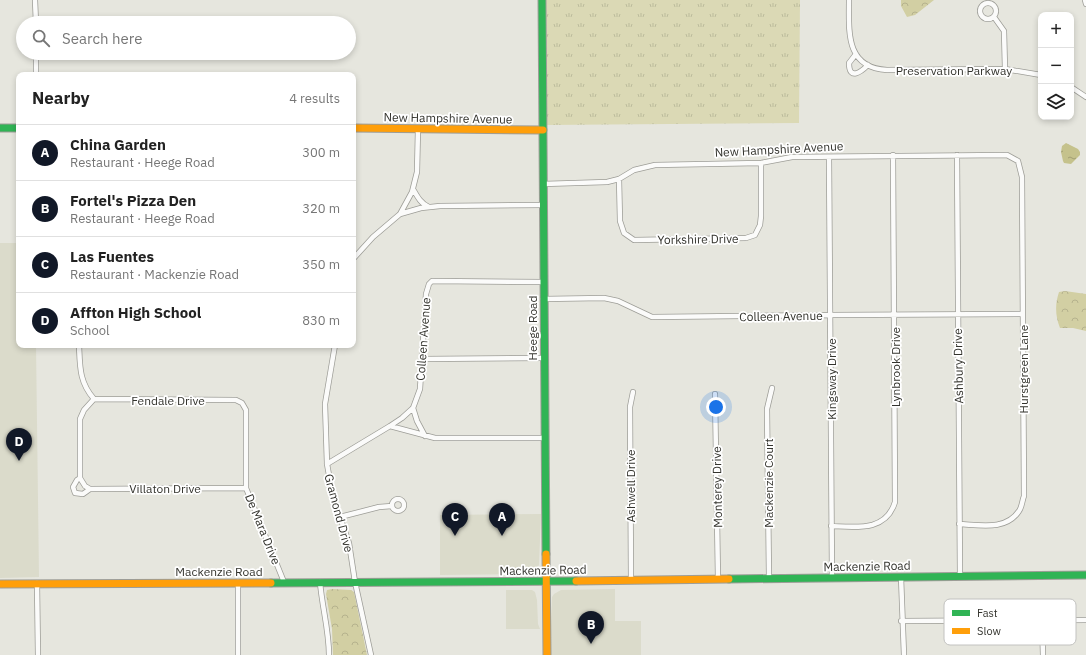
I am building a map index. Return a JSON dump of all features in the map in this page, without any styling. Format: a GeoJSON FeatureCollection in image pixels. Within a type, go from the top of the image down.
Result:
{"type":"FeatureCollection","features":[{"type":"Feature","properties":{"kind":"main road","name":"Heege Road"},"geometry":{"type":"LineString","coordinates":[[542,0],[544,438],[547,655]]}},
{"type":"Feature","properties":{"kind":"main road"},"geometry":{"type":"LineString","coordinates":[[0,128],[16,128]]}},
{"type":"Feature","properties":{"kind":"main road","name":"New Hampshire Avenue"},"geometry":{"type":"LineString","coordinates":[[356,128],[543,130]]}},
{"type":"Feature","properties":{"kind":"main road","name":"Mackenzie Road"},"geometry":{"type":"LineString","coordinates":[[0,584],[546,581],[1086,575]]}},
{"type":"Feature","properties":{"kind":"street"},"geometry":{"type":"LineString","coordinates":[[35,0],[36,16]]}},
{"type":"Feature","properties":{"kind":"street","name":"Preservation Parkway"},"geometry":{"type":"LineString","coordinates":[[849,0],[850,40],[856,54],[868,65],[878,69],[1005,69],[1038,74]]}},
{"type":"Feature","properties":{"kind":"street"},"geometry":{"type":"LineString","coordinates":[[1085,0],[1086,4]]}},
{"type":"Feature","properties":{"kind":"street"},"geometry":{"type":"LineString","coordinates":[[994,17],[1004,31],[1005,69]]}},
{"type":"Feature","properties":{"kind":"street"},"geometry":{"type":"LineString","coordinates":[[856,54],[849,63],[849,68],[851,71],[858,74],[868,65]]}},
{"type":"Feature","properties":{"kind":"street"},"geometry":{"type":"LineString","coordinates":[[36,60],[36,72]]}},
{"type":"Feature","properties":{"kind":"street"},"geometry":{"type":"LineString","coordinates":[[1074,89],[1086,97]]}},
{"type":"Feature","properties":{"kind":"street"},"geometry":{"type":"LineString","coordinates":[[356,254],[400,214],[413,189],[417,172],[418,129]]}},
{"type":"Feature","properties":{"kind":"street","name":"Ashbury Drive"},"geometry":{"type":"LineString","coordinates":[[957,155],[960,576]]}},
{"type":"Feature","properties":{"kind":"street","name":"New Hampshire Avenue"},"geometry":{"type":"LineString","coordinates":[[543,184],[607,182],[619,179],[634,170],[655,165],[761,163],[792,157],[1007,155],[1018,161]]}},
{"type":"Feature","properties":{"kind":"street","name":"Lynbrook Drive"},"geometry":{"type":"LineString","coordinates":[[831,526],[870,527],[883,520],[893,511],[895,502],[893,156]]}},
{"type":"Feature","properties":{"kind":"street","name":"Kingsway Drive"},"geometry":{"type":"LineString","coordinates":[[830,157],[832,578]]}},
{"type":"Feature","properties":{"kind":"street","name":"Hurstgreen Lane"},"geometry":{"type":"LineString","coordinates":[[959,524],[996,525],[1011,521],[1020,510],[1024,496],[1022,177],[1018,161]]}},
{"type":"Feature","properties":{"kind":"street","name":"Yorkshire Drive"},"geometry":{"type":"LineString","coordinates":[[619,179],[620,221],[624,233],[634,240],[746,238],[755,235],[760,225],[761,163]]}},
{"type":"Feature","properties":{"kind":"street"},"geometry":{"type":"LineString","coordinates":[[413,189],[417,196],[430,207]]}},
{"type":"Feature","properties":{"kind":"street"},"geometry":{"type":"LineString","coordinates":[[400,214],[440,206],[543,205]]}},
{"type":"Feature","properties":{"kind":"street","name":"Colleen Avenue"},"geometry":{"type":"LineString","coordinates":[[327,464],[390,426],[413,408],[420,389],[426,294],[429,284],[432,281],[543,282]]}},
{"type":"Feature","properties":{"kind":"street","name":"Colleen Avenue"},"geometry":{"type":"LineString","coordinates":[[543,299],[604,298],[618,301],[652,317],[1022,314]]}},
{"type":"Feature","properties":{"kind":"street"},"geometry":{"type":"LineString","coordinates":[[79,348],[81,377],[94,399],[84,410],[80,419],[80,478],[85,486],[90,489]]}},
{"type":"Feature","properties":{"kind":"street","name":"Gramond Drive"},"geometry":{"type":"LineString","coordinates":[[334,348],[325,404],[327,464],[333,497],[349,543],[355,582],[371,655]]}},
{"type":"Feature","properties":{"kind":"street"},"geometry":{"type":"LineString","coordinates":[[422,359],[544,358]]}},
{"type":"Feature","properties":{"kind":"street","name":"Mackenzie Court"},"geometry":{"type":"LineString","coordinates":[[769,578],[767,408],[772,388]]}},
{"type":"Feature","properties":{"kind":"street","name":"Ashwell Drive"},"geometry":{"type":"LineString","coordinates":[[631,580],[630,407],[633,392]]}},
{"type":"Feature","properties":{"kind":"street","name":"Monterey Drive"},"geometry":{"type":"LineString","coordinates":[[716,394],[718,579]]}},
{"type":"Feature","properties":{"kind":"street","name":"Fendale Drive"},"geometry":{"type":"LineString","coordinates":[[94,399],[236,400],[242,403]]}},
{"type":"Feature","properties":{"kind":"street","name":"De Mara Drive"},"geometry":{"type":"LineString","coordinates":[[242,403],[246,410],[246,488],[284,582]]}},
{"type":"Feature","properties":{"kind":"street"},"geometry":{"type":"LineString","coordinates":[[413,408],[417,421],[426,436]]}},
{"type":"Feature","properties":{"kind":"street"},"geometry":{"type":"LineString","coordinates":[[390,426],[435,438],[544,438]]}},
{"type":"Feature","properties":{"kind":"street","name":"Villaton Drive"},"geometry":{"type":"LineString","coordinates":[[80,478],[73,487],[75,493],[83,494],[90,489],[246,488]]}},
{"type":"Feature","properties":{"kind":"street"},"geometry":{"type":"LineString","coordinates":[[340,517],[379,507],[392,506]]}},
{"type":"Feature","properties":{"kind":"street"},"geometry":{"type":"LineString","coordinates":[[900,577],[901,621],[904,655]]}},
{"type":"Feature","properties":{"kind":"street"},"geometry":{"type":"LineString","coordinates":[[238,582],[238,655]]}},
{"type":"Feature","properties":{"kind":"street"},"geometry":{"type":"LineString","coordinates":[[320,582],[329,640],[329,655]]}},
{"type":"Feature","properties":{"kind":"street"},"geometry":{"type":"LineString","coordinates":[[38,583],[38,655]]}},
{"type":"Feature","properties":{"kind":"street"},"geometry":{"type":"LineString","coordinates":[[1076,620],[1086,620]]}},
{"type":"Feature","properties":{"kind":"street"},"geometry":{"type":"LineString","coordinates":[[901,621],[944,621]]}},
{"type":"Feature","properties":{"kind":"shaded area"},"geometry":{"type":"Polygon","coordinates":[[[0,243],[16,243],[16,348],[36,348],[39,577],[0,578],[0,243]]]}},
{"type":"Feature","properties":{"kind":"shaded area"},"geometry":{"type":"Polygon","coordinates":[[[541,514],[539,565],[535,572],[531,574],[440,575],[440,515],[541,514]]]}},
{"type":"Feature","properties":{"kind":"shaded area"},"geometry":{"type":"Polygon","coordinates":[[[615,589],[615,621],[641,621],[641,655],[550,655],[552,597],[554,594],[561,590],[615,589]]]}},
{"type":"Feature","properties":{"kind":"shaded area"},"geometry":{"type":"Polygon","coordinates":[[[506,590],[532,590],[535,592],[537,600],[538,624],[540,629],[506,629],[506,590]]]}},
{"type":"Feature","properties":{"kind":"green space"},"geometry":{"type":"Polygon","coordinates":[[[546,0],[800,0],[799,123],[547,125],[546,0]]]}},
{"type":"Feature","properties":{"kind":"green space"},"geometry":{"type":"Polygon","coordinates":[[[901,0],[934,0],[915,15],[907,17],[901,6],[901,0]]]}},
{"type":"Feature","properties":{"kind":"green space"},"geometry":{"type":"Polygon","coordinates":[[[1065,291],[1086,294],[1086,331],[1073,328],[1060,328],[1056,314],[1057,301],[1059,292],[1065,291]]]}},
{"type":"Feature","properties":{"kind":"green space"},"geometry":{"type":"Polygon","coordinates":[[[327,590],[351,590],[354,592],[367,655],[333,655],[332,629],[326,594],[327,590]]]}},
{"type":"Feature","properties":{"kind":"water"},"geometry":{"type":"Polygon","coordinates":[[[1066,143],[1078,149],[1080,152],[1080,155],[1071,164],[1064,163],[1063,161],[1061,152],[1062,146],[1066,143]]]}},
{"type":"Feature","properties":{"kind":"traffic: fast"},"geometry":{"type":"LineString","coordinates":[[542,0],[546,554]]}},
{"type":"Feature","properties":{"kind":"traffic: fast"},"geometry":{"type":"LineString","coordinates":[[0,128],[16,128]]}},
{"type":"Feature","properties":{"kind":"traffic: fast"},"geometry":{"type":"LineString","coordinates":[[729,579],[1086,575]]}},
{"type":"Feature","properties":{"kind":"traffic: fast"},"geometry":{"type":"LineString","coordinates":[[271,583],[576,581]]}},
{"type":"Feature","properties":{"kind":"traffic: slow"},"geometry":{"type":"LineString","coordinates":[[356,128],[543,130]]}},
{"type":"Feature","properties":{"kind":"traffic: slow"},"geometry":{"type":"LineString","coordinates":[[546,554],[547,655]]}},
{"type":"Feature","properties":{"kind":"traffic: slow"},"geometry":{"type":"LineString","coordinates":[[576,581],[729,579]]}},
{"type":"Feature","properties":{"kind":"traffic: slow"},"geometry":{"type":"LineString","coordinates":[[0,584],[271,583]]}},
{"type":"Feature","properties":{"kind":"place","name":"Affton High School"},"geometry":{"type":"Point","coordinates":[19,461]}},
{"type":"Feature","properties":{"kind":"place","name":"Las Fuentes"},"geometry":{"type":"Point","coordinates":[455,536]}},
{"type":"Feature","properties":{"kind":"place","name":"China Garden"},"geometry":{"type":"Point","coordinates":[502,536]}},
{"type":"Feature","properties":{"kind":"place","name":"Fortel's Pizza Den"},"geometry":{"type":"Point","coordinates":[591,644]}}]}
